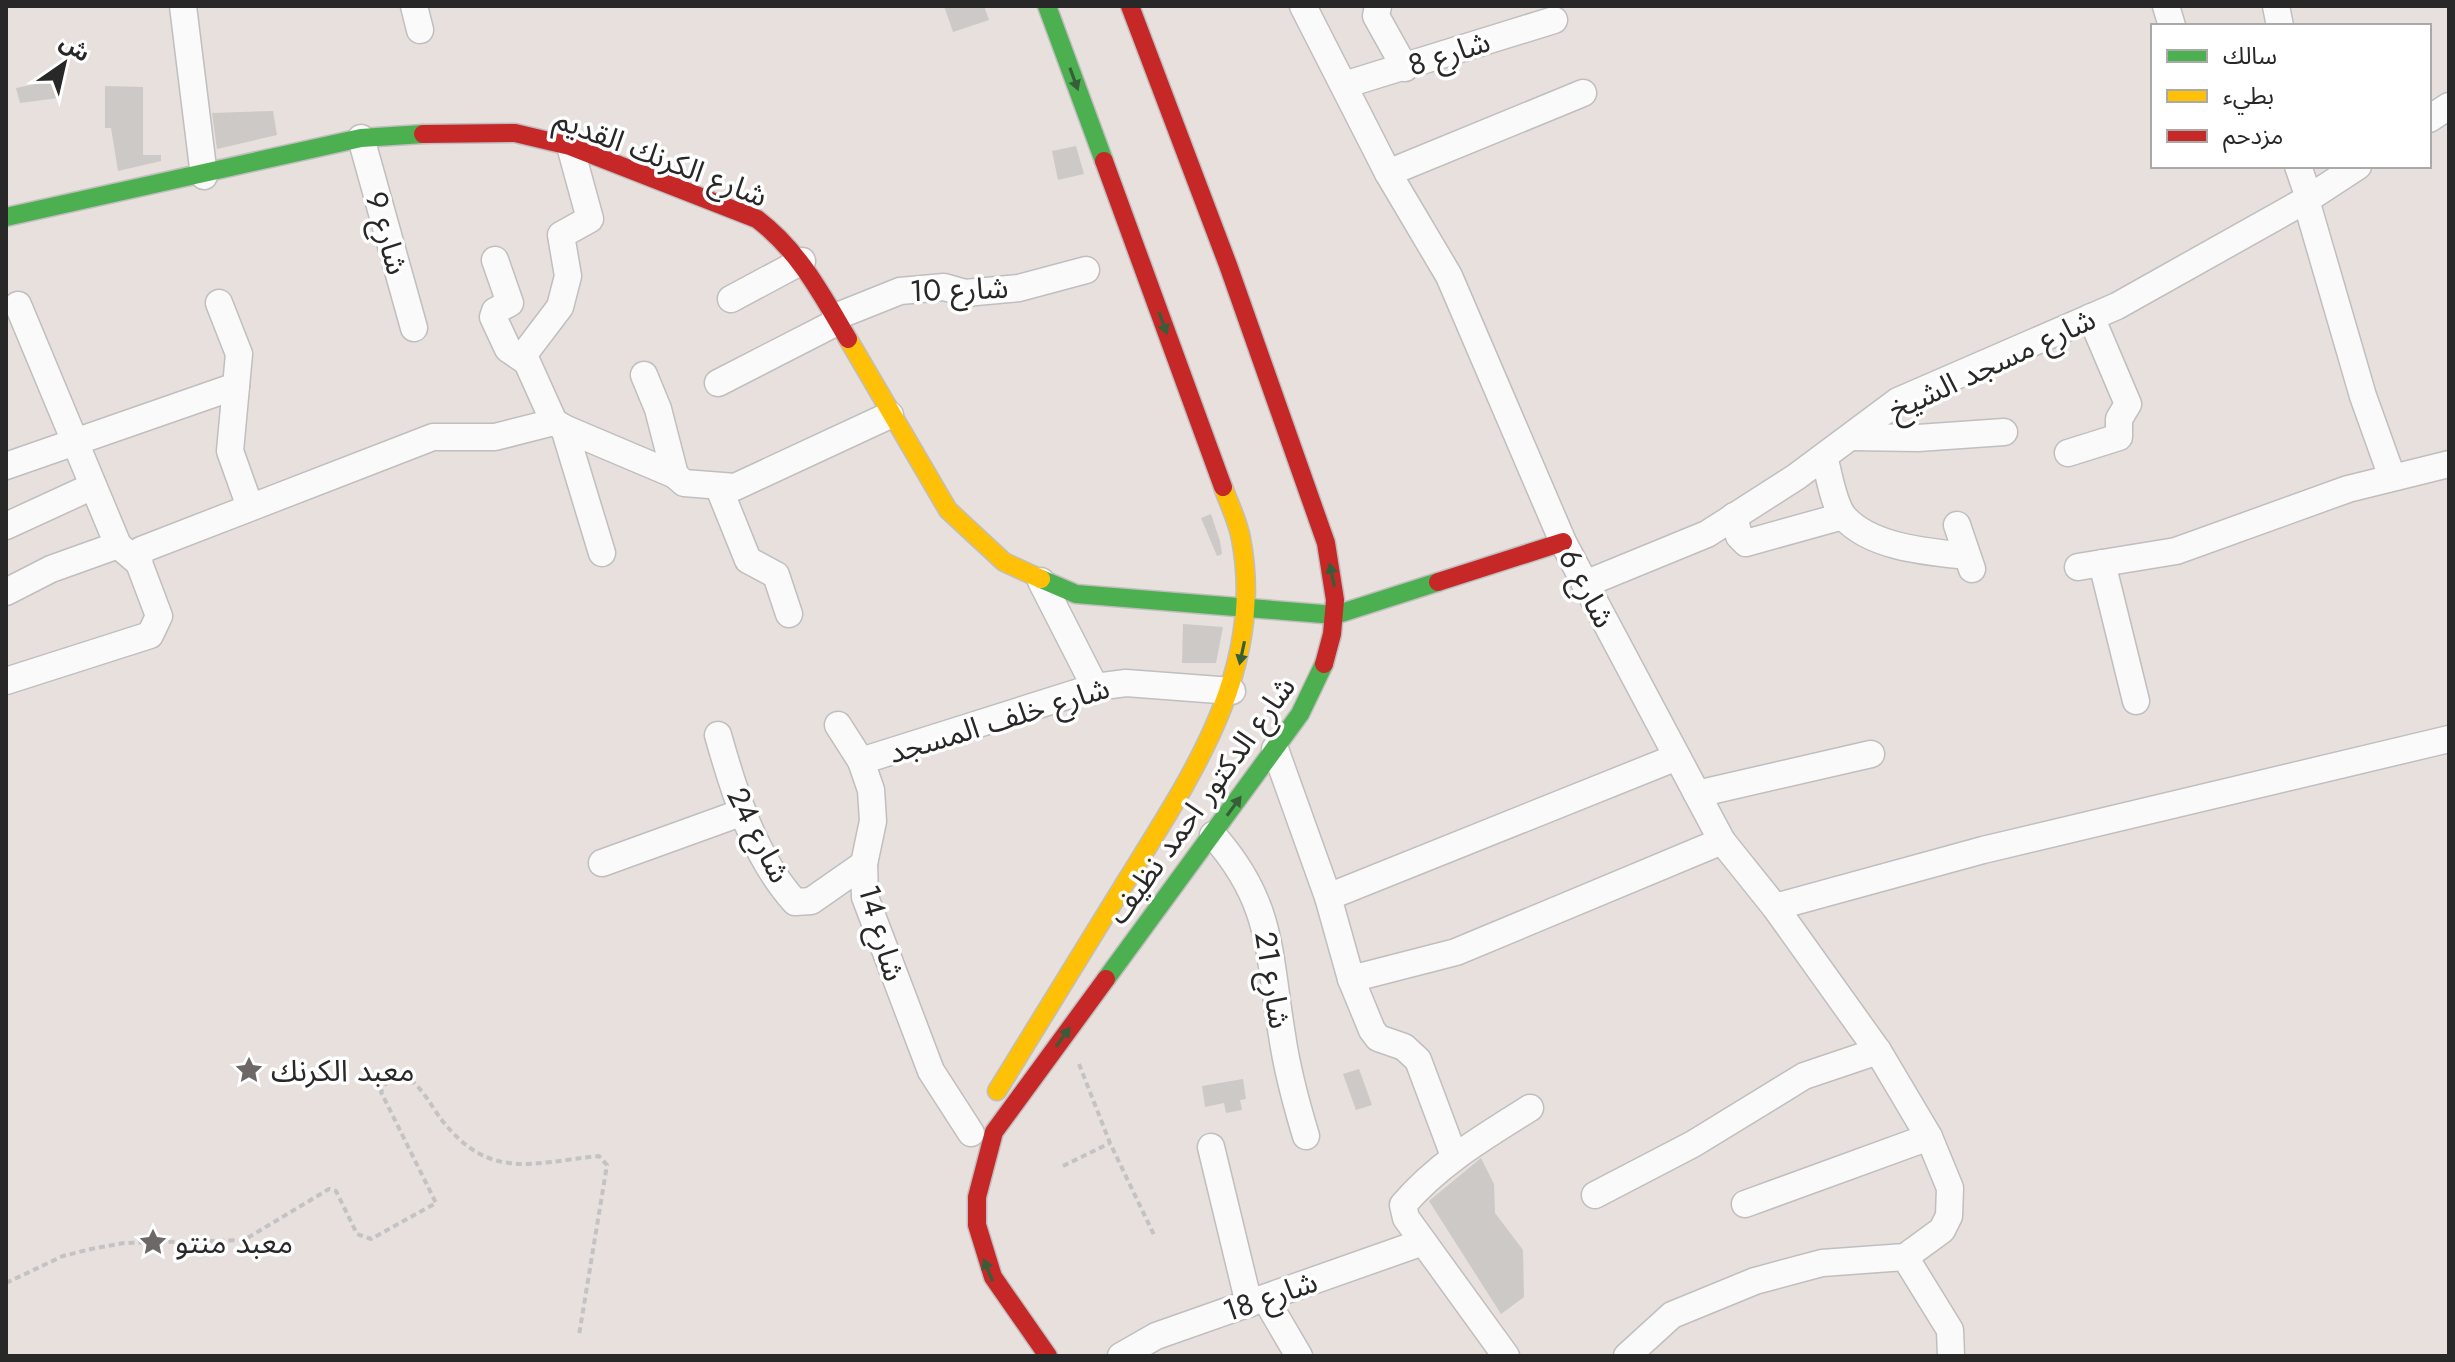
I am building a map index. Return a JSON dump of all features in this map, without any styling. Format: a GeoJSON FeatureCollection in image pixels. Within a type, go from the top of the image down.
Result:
{"type":"FeatureCollection","features":[{"type":"Feature","properties":{"kind":"main road","name":"شارع الدكتور احمد نظيف"},"geometry":{"type":"LineString","coordinates":[[976,1126],[1192,775],[1232,691],[1244,650],[1248,609],[1241,536],[1047,6]]}},
{"type":"Feature","properties":{"kind":"main road","name":"شارع الدكتور احمد نظيف"},"geometry":{"type":"LineString","coordinates":[[1048,1356],[1007,1306],[988,1274],[977,1239],[974,1202],[980,1166],[994,1132],[1213,835],[1318,684],[1335,615],[1334,580],[1320,530],[1231,267],[1130,6]]}},
{"type":"Feature","properties":{"kind":"main road","name":"شارع الكرنك القديم"},"geometry":{"type":"LineString","coordinates":[[6,217],[204,176],[361,138],[466,131],[515,133],[570,146],[757,219],[782,238],[802,261],[948,510],[1004,562],[1076,594],[1116,600],[1335,615]]}},
{"type":"Feature","properties":{"kind":"main road"},"geometry":{"type":"LineString","coordinates":[[1335,615],[1563,542]]}},
{"type":"Feature","properties":{"kind":"street"},"geometry":{"type":"LineString","coordinates":[[183,6],[204,176]]}},
{"type":"Feature","properties":{"kind":"street","name":"شارع 6"},"geometry":{"type":"LineString","coordinates":[[1303,6],[1388,173],[1449,276],[1563,542],[1722,841],[1775,907],[1878,1051],[1929,1137],[1950,1188],[1949,1216],[1942,1230],[1905,1257]]}},
{"type":"Feature","properties":{"kind":"street"},"geometry":{"type":"LineString","coordinates":[[1378,6],[1376,16],[1405,68]]}},
{"type":"Feature","properties":{"kind":"street","name":"شارع 8"},"geometry":{"type":"LineString","coordinates":[[1344,85],[1554,20]]}},
{"type":"Feature","properties":{"kind":"street"},"geometry":{"type":"LineString","coordinates":[[1388,173],[1583,93]]}},
{"type":"Feature","properties":{"kind":"street"},"geometry":{"type":"LineString","coordinates":[[2431,118],[2449,106]]}},
{"type":"Feature","properties":{"kind":"street","name":"شارع 9"},"geometry":{"type":"LineString","coordinates":[[361,138],[414,328]]}},
{"type":"Feature","properties":{"kind":"street"},"geometry":{"type":"LineString","coordinates":[[522,357],[560,307],[568,276],[561,235],[590,219],[570,146]]}},
{"type":"Feature","properties":{"kind":"street"},"geometry":{"type":"LineString","coordinates":[[2299,168],[2363,396],[2392,477]]}},
{"type":"Feature","properties":{"kind":"street","name":"شارع مسجد الشيخ"},"geometry":{"type":"LineString","coordinates":[[1585,584],[1707,534],[1824,457],[1898,401],[2091,317],[2308,199],[2355,168]]}},
{"type":"Feature","properties":{"kind":"street"},"geometry":{"type":"LineString","coordinates":[[495,260],[510,303],[495,311],[493,317],[508,349],[522,357],[530,368],[559,425],[602,553]]}},
{"type":"Feature","properties":{"kind":"street"},"geometry":{"type":"LineString","coordinates":[[731,299],[802,261]]}},
{"type":"Feature","properties":{"kind":"street","name":"شارع 10"},"geometry":{"type":"LineString","coordinates":[[718,383],[836,320],[900,291],[944,287],[965,293],[1019,288],[1086,270]]}},
{"type":"Feature","properties":{"kind":"street"},"geometry":{"type":"LineString","coordinates":[[219,303],[239,354],[230,451],[250,507]]}},
{"type":"Feature","properties":{"kind":"street"},"geometry":{"type":"LineString","coordinates":[[18,305],[118,545],[139,563]]}},
{"type":"Feature","properties":{"kind":"street"},"geometry":{"type":"LineString","coordinates":[[2068,453],[2119,437],[2119,419],[2128,404],[2091,317]]}},
{"type":"Feature","properties":{"kind":"street"},"geometry":{"type":"LineString","coordinates":[[644,375],[658,409],[675,475]]}},
{"type":"Feature","properties":{"kind":"street"},"geometry":{"type":"LineString","coordinates":[[6,466],[236,386]]}},
{"type":"Feature","properties":{"kind":"street"},"geometry":{"type":"LineString","coordinates":[[6,681],[150,635],[159,616],[138,555],[148,546],[433,437],[495,437],[559,425],[675,475],[684,483],[719,488],[735,487],[890,415]]}},
{"type":"Feature","properties":{"kind":"street"},"geometry":{"type":"LineString","coordinates":[[1852,437],[1918,438],[2004,432]]}},
{"type":"Feature","properties":{"kind":"street"},"geometry":{"type":"LineString","coordinates":[[1824,457],[1843,516],[1882,540],[1910,551],[1970,562],[1957,525]]}},
{"type":"Feature","properties":{"kind":"street"},"geometry":{"type":"LineString","coordinates":[[2136,701],[2090,565],[2176,551],[2392,477],[2449,464]]}},
{"type":"Feature","properties":{"kind":"street"},"geometry":{"type":"LineString","coordinates":[[6,526],[93,486]]}},
{"type":"Feature","properties":{"kind":"street"},"geometry":{"type":"LineString","coordinates":[[719,488],[748,560],[776,575],[789,614]]}},
{"type":"Feature","properties":{"kind":"street"},"geometry":{"type":"LineString","coordinates":[[1734,516],[1739,536],[1746,543],[1843,516]]}},
{"type":"Feature","properties":{"kind":"street"},"geometry":{"type":"LineString","coordinates":[[6,592],[51,569],[118,545]]}},
{"type":"Feature","properties":{"kind":"street"},"geometry":{"type":"LineString","coordinates":[[1041,581],[1095,687]]}},
{"type":"Feature","properties":{"kind":"street","name":"شارع خلف المسجد"},"geometry":{"type":"LineString","coordinates":[[861,761],[1095,687],[1126,683],[1232,691]]}},
{"type":"Feature","properties":{"kind":"street","name":"شارع 14"},"geometry":{"type":"LineString","coordinates":[[838,725],[861,761],[871,790],[873,821],[864,864],[865,897],[903,1004],[931,1071],[976,1126]]}},
{"type":"Feature","properties":{"kind":"street","name":"شارع 24"},"geometry":{"type":"LineString","coordinates":[[718,735],[743,812],[764,856],[795,902],[811,901],[864,864]]}},
{"type":"Feature","properties":{"kind":"street"},"geometry":{"type":"LineString","coordinates":[[1775,907],[1983,850],[2449,739]]}},
{"type":"Feature","properties":{"kind":"street"},"geometry":{"type":"LineString","coordinates":[[1275,749],[1328,897],[1351,979],[1378,1038],[1404,1047],[1418,1060],[1454,1156]]}},
{"type":"Feature","properties":{"kind":"street"},"geometry":{"type":"LineString","coordinates":[[1697,794],[1871,754]]}},
{"type":"Feature","properties":{"kind":"street"},"geometry":{"type":"LineString","coordinates":[[1328,897],[1677,757]]}},
{"type":"Feature","properties":{"kind":"street"},"geometry":{"type":"LineString","coordinates":[[602,863],[743,812]]}},
{"type":"Feature","properties":{"kind":"street","name":"شارع 21"},"geometry":{"type":"LineString","coordinates":[[1213,835],[1248,882],[1260,909],[1277,979],[1290,1081],[1306,1136]]}},
{"type":"Feature","properties":{"kind":"street"},"geometry":{"type":"LineString","coordinates":[[1351,979],[1456,952],[1722,841]]}},
{"type":"Feature","properties":{"kind":"street"},"geometry":{"type":"LineString","coordinates":[[1595,1195],[1693,1144],[1804,1076],[1878,1051]]}},
{"type":"Feature","properties":{"kind":"street"},"geometry":{"type":"LineString","coordinates":[[1506,1356],[1406,1218],[1403,1205],[1427,1178],[1454,1156],[1530,1108]]}},
{"type":"Feature","properties":{"kind":"street"},"geometry":{"type":"LineString","coordinates":[[1745,1204],[1929,1137]]}},
{"type":"Feature","properties":{"kind":"street"},"geometry":{"type":"LineString","coordinates":[[1211,1147],[1257,1301],[1299,1356]]}},
{"type":"Feature","properties":{"kind":"street","name":"شارع 18"},"geometry":{"type":"LineString","coordinates":[[1121,1356],[1156,1336],[1423,1242]]}},
{"type":"Feature","properties":{"kind":"street"},"geometry":{"type":"LineString","coordinates":[[1627,1356],[1672,1315],[1755,1281],[1822,1263],[1905,1257],[1950,1330],[1951,1356]]}},
{"type":"Feature","properties":{"kind":"path"},"geometry":{"type":"LineString","coordinates":[[1067,1032],[1110,1143],[1154,1235]]}},
{"type":"Feature","properties":{"kind":"path"},"geometry":{"type":"LineString","coordinates":[[6,1283],[63,1256],[124,1243],[244,1240],[329,1189],[336,1191],[357,1234],[371,1239],[436,1203],[381,1092],[387,1081],[399,1076],[411,1079],[460,1143],[477,1154],[515,1164],[599,1156],[606,1162],[579,1335]]}},
{"type":"Feature","properties":{"kind":"path"},"geometry":{"type":"LineString","coordinates":[[1063,1166],[1110,1143]]}},
{"type":"Feature","properties":{"kind":"building"},"geometry":{"type":"Polygon","coordinates":[[[944,6],[984,6],[989,20],[953,32],[944,6]]]}},
{"type":"Feature","properties":{"kind":"building"},"geometry":{"type":"Polygon","coordinates":[[[65,78],[58,98],[20,103],[16,88],[65,78]]]}},
{"type":"Feature","properties":{"kind":"building"},"geometry":{"type":"Polygon","coordinates":[[[105,86],[143,87],[143,155],[161,155],[161,161],[118,171],[111,128],[105,128],[105,86]]]}},
{"type":"Feature","properties":{"kind":"building"},"geometry":{"type":"Polygon","coordinates":[[[273,111],[277,135],[217,149],[212,113],[273,111]]]}},
{"type":"Feature","properties":{"kind":"building"},"geometry":{"type":"Polygon","coordinates":[[[1076,146],[1084,174],[1058,180],[1052,151],[1076,146]]]}},
{"type":"Feature","properties":{"kind":"building"},"geometry":{"type":"Polygon","coordinates":[[[1211,514],[1222,554],[1217,556],[1201,518],[1211,514]]]}},
{"type":"Feature","properties":{"kind":"building"},"geometry":{"type":"Polygon","coordinates":[[[1183,624],[1223,627],[1216,663],[1182,663],[1183,624]]]}},
{"type":"Feature","properties":{"kind":"building"},"geometry":{"type":"Polygon","coordinates":[[[1359,1069],[1372,1105],[1356,1110],[1343,1074],[1359,1069]]]}},
{"type":"Feature","properties":{"kind":"building"},"geometry":{"type":"Polygon","coordinates":[[[1243,1079],[1246,1099],[1240,1100],[1242,1110],[1226,1113],[1224,1103],[1205,1107],[1202,1086],[1243,1079]]]}},
{"type":"Feature","properties":{"kind":"building"},"geometry":{"type":"Polygon","coordinates":[[[1481,1158],[1494,1184],[1495,1213],[1523,1250],[1524,1297],[1501,1314],[1429,1201],[1481,1158]]]}},
{"type":"Feature","properties":{"kind":"traffic: fast"},"geometry":{"type":"LineString","coordinates":[[1047,6],[1104,161]]}},
{"type":"Feature","properties":{"kind":"traffic: fast"},"geometry":{"type":"LineString","coordinates":[[6,217],[361,138],[423,134]]}},
{"type":"Feature","properties":{"kind":"traffic: fast"},"geometry":{"type":"LineString","coordinates":[[1041,579],[1076,594],[1335,615],[1438,582]]}},
{"type":"Feature","properties":{"kind":"traffic: fast"},"geometry":{"type":"LineString","coordinates":[[1106,979],[1300,714],[1324,664]]}},
{"type":"Feature","properties":{"kind":"traffic: slow"},"geometry":{"type":"LineString","coordinates":[[848,339],[948,510],[1004,562],[1041,579]]}},
{"type":"Feature","properties":{"kind":"traffic: slow"},"geometry":{"type":"LineString","coordinates":[[997,1091],[1176,801],[1218,718],[1233,676],[1243,632],[1246,586],[1240,532],[1223,487]]}},
{"type":"Feature","properties":{"kind":"traffic: jam"},"geometry":{"type":"LineString","coordinates":[[1130,6],[1228,265],[1326,543],[1335,600],[1332,634],[1324,664]]}},
{"type":"Feature","properties":{"kind":"traffic: jam"},"geometry":{"type":"LineString","coordinates":[[423,134],[515,133],[570,146],[757,219],[797,259],[848,339]]}},
{"type":"Feature","properties":{"kind":"traffic: jam"},"geometry":{"type":"LineString","coordinates":[[1104,161],[1223,487]]}},
{"type":"Feature","properties":{"kind":"traffic: jam"},"geometry":{"type":"LineString","coordinates":[[1438,582],[1563,542]]}},
{"type":"Feature","properties":{"kind":"traffic: jam"},"geometry":{"type":"LineString","coordinates":[[1048,1356],[993,1277],[977,1225],[977,1197],[994,1132],[1106,979]]}},
{"type":"Feature","properties":{"kind":"place","name":"معبد الكرنك"},"geometry":{"type":"Point","coordinates":[249,1070]}},
{"type":"Feature","properties":{"kind":"place","name":"معبد منتو"},"geometry":{"type":"Point","coordinates":[153,1242]}}]}
